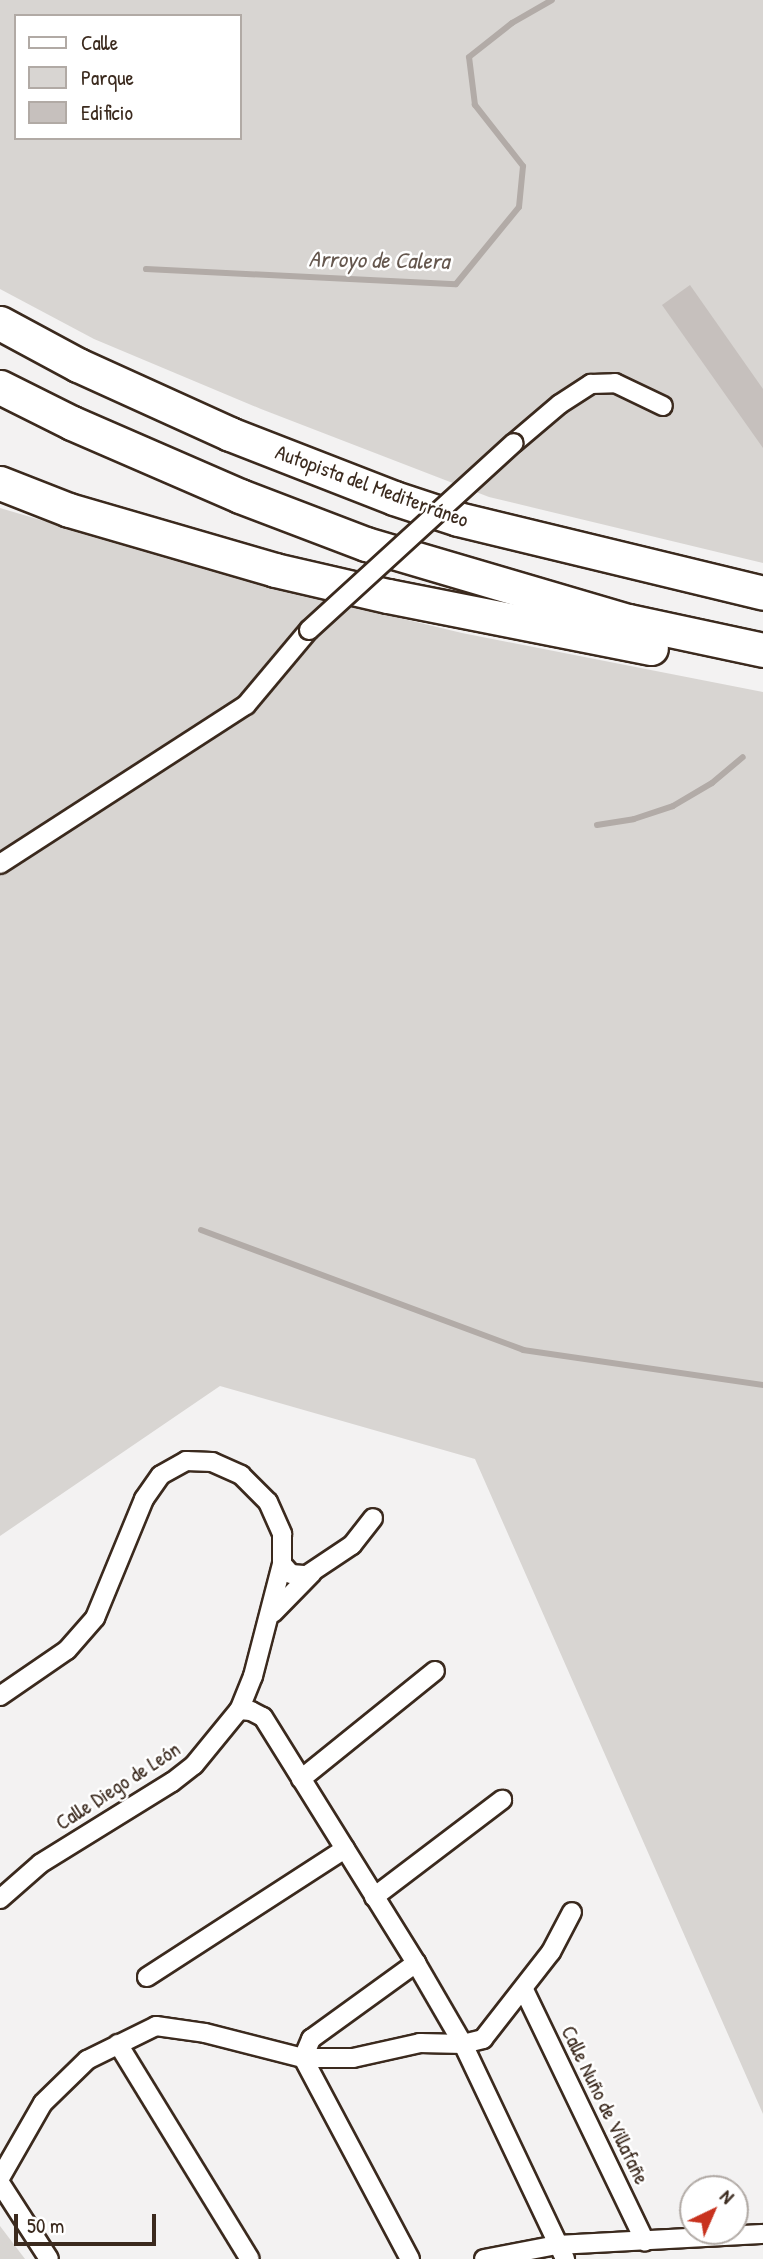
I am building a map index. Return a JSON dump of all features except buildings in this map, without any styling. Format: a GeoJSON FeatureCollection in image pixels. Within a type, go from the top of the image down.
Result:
{"type":"FeatureCollection","features":[{"type":"Feature","properties":{"kind":"highway","name":"Autopista del Mediterráneo"},"geometry":{"type":"LineString","coordinates":[[0,323],[78,365],[230,434],[394,498],[458,519],[763,593]]}},
{"type":"Feature","properties":{"kind":"highway"},"geometry":{"type":"LineString","coordinates":[[0,387],[72,423],[240,496],[366,544],[628,621],[763,650]]}},
{"type":"Feature","properties":{"kind":"highway"},"geometry":{"type":"LineString","coordinates":[[0,483],[69,510],[275,570],[388,596],[763,669]]}},
{"type":"Feature","properties":{"kind":"street"},"geometry":{"type":"LineString","coordinates":[[0,864],[246,705],[309,630],[560,404],[590,384],[615,383],[663,407]]}},
{"type":"Feature","properties":{"kind":"street","name":"Calle Diego de León"},"geometry":{"type":"LineString","coordinates":[[0,1696],[67,1650],[95,1618],[144,1499],[161,1475],[186,1461],[212,1462],[241,1475],[256,1487],[268,1502],[282,1534],[282,1564],[271,1615],[253,1676],[239,1710],[194,1765],[172,1782],[40,1864],[0,1899]]}},
{"type":"Feature","properties":{"kind":"street"},"geometry":{"type":"LineString","coordinates":[[271,1615],[292,1590],[352,1545],[373,1518]]}},
{"type":"Feature","properties":{"kind":"street"},"geometry":{"type":"LineString","coordinates":[[282,1564],[291,1574],[300,1576],[318,1569]]}},
{"type":"Feature","properties":{"kind":"street"},"geometry":{"type":"LineString","coordinates":[[301,1779],[435,1671]]}},
{"type":"Feature","properties":{"kind":"street"},"geometry":{"type":"LineString","coordinates":[[239,1710],[258,1713],[263,1717],[416,1963],[463,2044],[561,2252]]}},
{"type":"Feature","properties":{"kind":"street"},"geometry":{"type":"LineString","coordinates":[[374,1897],[502,1800]]}},
{"type":"Feature","properties":{"kind":"street"},"geometry":{"type":"LineString","coordinates":[[147,1977],[345,1849]]}},
{"type":"Feature","properties":{"kind":"street"},"geometry":{"type":"LineString","coordinates":[[50,2259],[0,2181],[43,2103],[87,2060],[156,2026],[205,2033],[303,2057],[353,2058],[420,2043],[463,2044],[483,2039],[524,1990],[551,1952],[572,1912]]}},
{"type":"Feature","properties":{"kind":"street"},"geometry":{"type":"LineString","coordinates":[[303,2057],[312,2039],[416,1963]]}},
{"type":"Feature","properties":{"kind":"street","name":"Calle Nuño de Villafañe"},"geometry":{"type":"LineString","coordinates":[[524,1990],[645,2241]]}},
{"type":"Feature","properties":{"kind":"street"},"geometry":{"type":"LineString","coordinates":[[118,2044],[250,2259]]}},
{"type":"Feature","properties":{"kind":"street"},"geometry":{"type":"LineString","coordinates":[[303,2057],[410,2259]]}},
{"type":"Feature","properties":{"kind":"street"},"geometry":{"type":"LineString","coordinates":[[484,2259],[645,2241],[763,2234]]}},
{"type":"Feature","properties":{"kind":"green space"},"geometry":{"type":"Polygon","coordinates":[[[0,0],[763,0],[763,563],[489,497],[261,409],[94,339],[0,289],[0,0]]]}},
{"type":"Feature","properties":{"kind":"green space"},"geometry":{"type":"Polygon","coordinates":[[[0,508],[257,584],[462,633],[763,692],[763,2114],[475,1459],[220,1386],[0,1536],[0,508]]]}},
{"type":"Feature","properties":{"kind":"green space"},"geometry":{"type":"Polygon","coordinates":[[[0,2226],[25,2259],[0,2259],[0,2226]]]}},
{"type":"Feature","properties":{"kind":"waterway","name":"Arroyo de Calera"},"geometry":{"type":"LineString","coordinates":[[146,269],[456,284],[519,207],[523,166],[475,105],[469,57],[512,23],[552,0]]}},
{"type":"Feature","properties":{"kind":"waterway"},"geometry":{"type":"LineString","coordinates":[[597,825],[634,819],[673,806],[712,783],[743,757]]}},
{"type":"Feature","properties":{"kind":"waterway"},"geometry":{"type":"LineString","coordinates":[[201,1230],[523,1350],[763,1385]]}}]}
